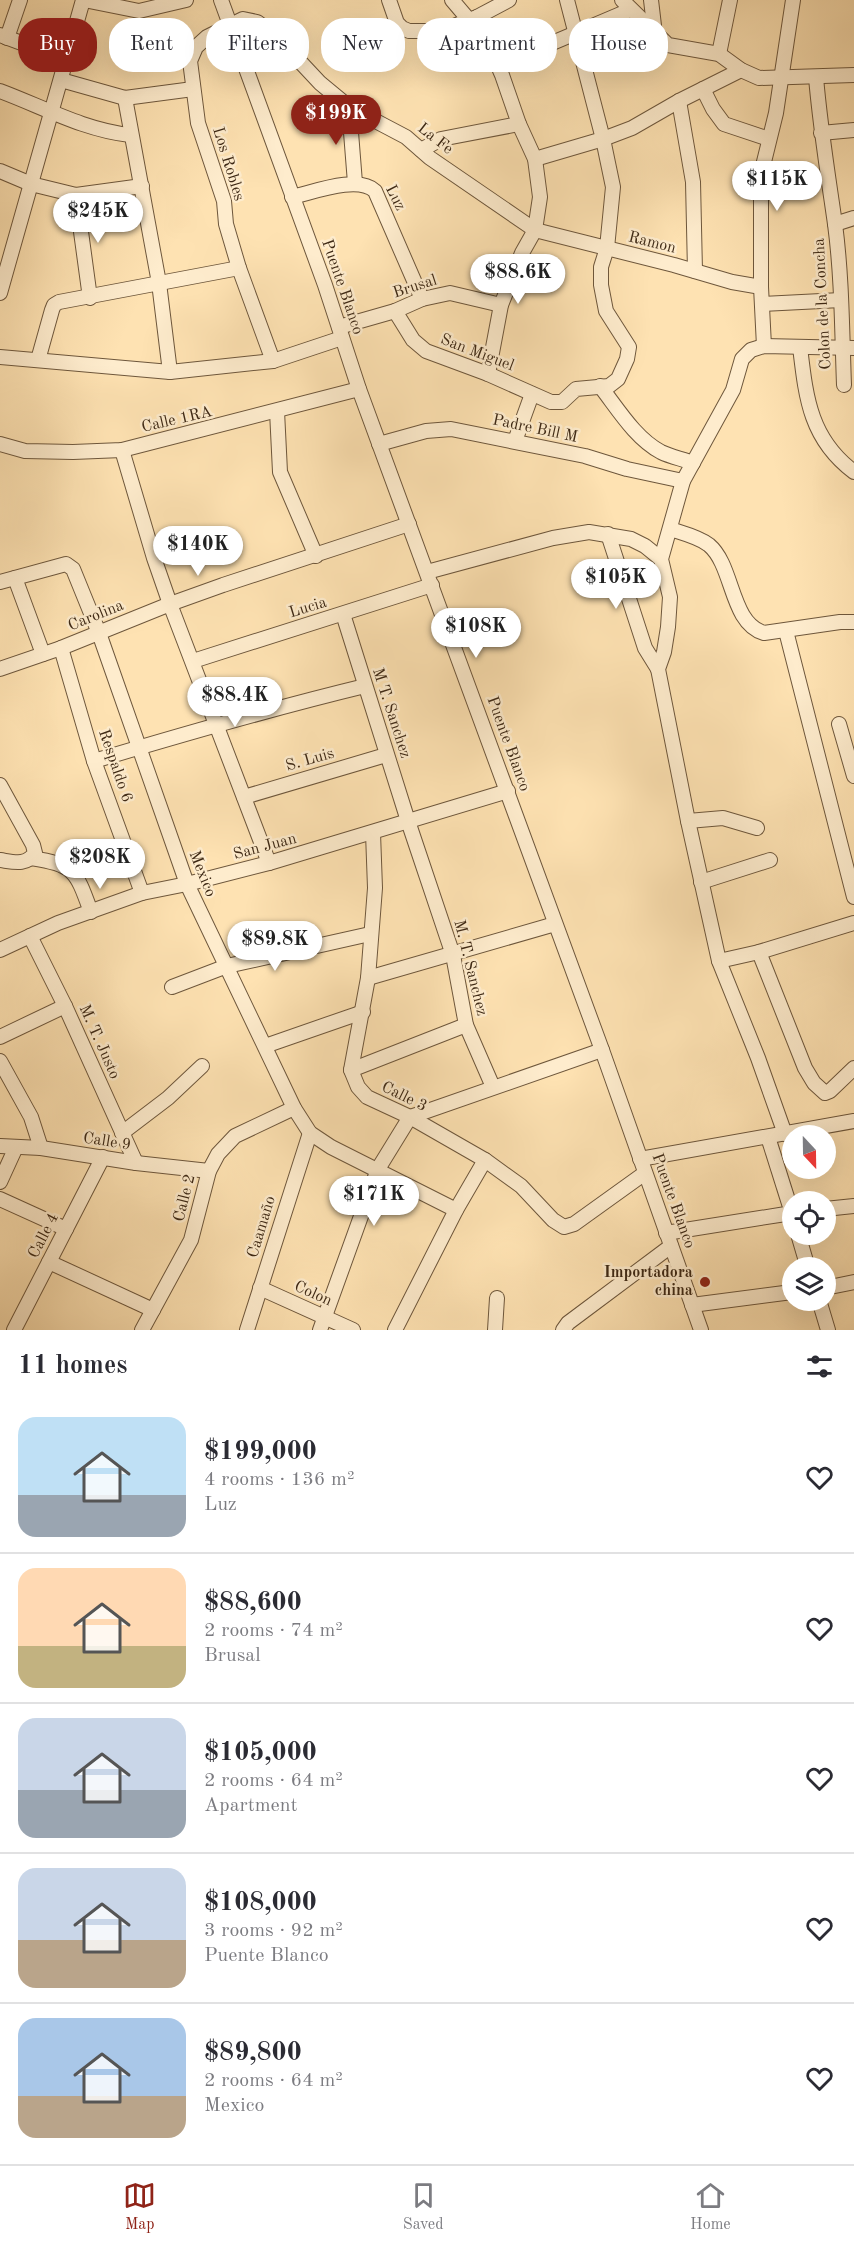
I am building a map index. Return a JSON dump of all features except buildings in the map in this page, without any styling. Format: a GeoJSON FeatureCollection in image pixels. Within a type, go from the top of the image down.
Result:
{"type":"FeatureCollection","features":[{"type":"Feature","properties":{"kind":"street"},"geometry":{"type":"LineString","coordinates":[[4,36],[20,0]]}},
{"type":"Feature","properties":{"kind":"street"},"geometry":{"type":"LineString","coordinates":[[79,18],[84,0],[139,11],[186,0]]}},
{"type":"Feature","properties":{"kind":"street","name":"Puente Blanco"},"geometry":{"type":"LineString","coordinates":[[221,0],[228,18]]}},
{"type":"Feature","properties":{"kind":"street"},"geometry":{"type":"LineString","coordinates":[[389,0],[397,22],[409,31],[417,31]]}},
{"type":"Feature","properties":{"kind":"street"},"geometry":{"type":"LineString","coordinates":[[452,0],[472,18]]}},
{"type":"Feature","properties":{"kind":"street"},"geometry":{"type":"LineString","coordinates":[[475,18],[509,0]]}},
{"type":"Feature","properties":{"kind":"street"},"geometry":{"type":"LineString","coordinates":[[567,0],[572,18]]}},
{"type":"Feature","properties":{"kind":"street"},"geometry":{"type":"LineString","coordinates":[[651,0],[653,18]]}},
{"type":"Feature","properties":{"kind":"street"},"geometry":{"type":"LineString","coordinates":[[719,54],[730,0]]}},
{"type":"Feature","properties":{"kind":"street"},"geometry":{"type":"LineString","coordinates":[[764,346],[761,287],[761,174],[770,139],[793,0]]}},
{"type":"Feature","properties":{"kind":"street"},"geometry":{"type":"LineString","coordinates":[[603,18],[626,5],[639,18]]}},
{"type":"Feature","properties":{"kind":"street","name":"Los Robles"},"geometry":{"type":"LineString","coordinates":[[206,38],[196,47],[190,61],[198,123],[224,201],[226,224],[239,268],[273,361]]}},
{"type":"Feature","properties":{"kind":"street"},"geometry":{"type":"LineString","coordinates":[[668,45],[719,54],[741,70],[759,78],[854,75]]}},
{"type":"Feature","properties":{"kind":"street"},"geometry":{"type":"LineString","coordinates":[[535,159],[632,128],[741,70]]}},
{"type":"Feature","properties":{"kind":"street","name":"La Fe"},"geometry":{"type":"LineString","coordinates":[[309,71],[349,107],[406,137],[430,159],[535,230]]}},
{"type":"Feature","properties":{"kind":"street"},"geometry":{"type":"LineString","coordinates":[[0,290],[63,72]]}},
{"type":"Feature","properties":{"kind":"street","name":"Puente Blanco"},"geometry":{"type":"LineString","coordinates":[[247,72],[359,389],[508,791],[701,1330]]}},
{"type":"Feature","properties":{"kind":"street"},"geometry":{"type":"LineString","coordinates":[[488,374],[501,305],[522,253],[535,230],[540,197],[535,159],[519,124],[500,72]]}},
{"type":"Feature","properties":{"kind":"street"},"geometry":{"type":"LineString","coordinates":[[586,72],[613,187],[607,248],[601,267],[601,285],[606,311],[629,347],[627,359],[618,379],[609,386],[600,386]]}},
{"type":"Feature","properties":{"kind":"street","name":"Colon de la Concha"},"geometry":{"type":"LineString","coordinates":[[816,77],[848,348],[844,386]]}},
{"type":"Feature","properties":{"kind":"street"},"geometry":{"type":"LineString","coordinates":[[61,80],[125,98],[193,89]]}},
{"type":"Feature","properties":{"kind":"street"},"geometry":{"type":"LineString","coordinates":[[703,89],[724,124],[770,139]]}},
{"type":"Feature","properties":{"kind":"street"},"geometry":{"type":"LineString","coordinates":[[0,91],[85,126],[108,133],[130,135]]}},
{"type":"Feature","properties":{"kind":"street"},"geometry":{"type":"LineString","coordinates":[[125,98],[159,283],[170,372]]}},
{"type":"Feature","properties":{"kind":"street"},"geometry":{"type":"LineString","coordinates":[[679,101],[693,183],[695,271]]}},
{"type":"Feature","properties":{"kind":"street"},"geometry":{"type":"LineString","coordinates":[[292,197],[355,183],[349,107]]}},
{"type":"Feature","properties":{"kind":"street"},"geometry":{"type":"LineString","coordinates":[[421,150],[441,139],[519,124]]}},
{"type":"Feature","properties":{"kind":"street"},"geometry":{"type":"LineString","coordinates":[[821,133],[854,130]]}},
{"type":"Feature","properties":{"kind":"street"},"geometry":{"type":"LineString","coordinates":[[0,171],[31,184],[76,195],[142,186]]}},
{"type":"Feature","properties":{"kind":"street","name":"Luz"},"geometry":{"type":"LineString","coordinates":[[355,183],[370,186],[375,191],[422,299]]}},
{"type":"Feature","properties":{"kind":"street"},"geometry":{"type":"LineString","coordinates":[[76,195],[90,298]]}},
{"type":"Feature","properties":{"kind":"street"},"geometry":{"type":"LineString","coordinates":[[835,224],[854,218]]}},
{"type":"Feature","properties":{"kind":"street","name":"Ramon"},"geometry":{"type":"LineString","coordinates":[[535,230],[732,282],[761,287]]}},
{"type":"Feature","properties":{"kind":"street"},"geometry":{"type":"LineString","coordinates":[[38,360],[54,305],[239,268]]}},
{"type":"Feature","properties":{"kind":"street","name":"Brusal"},"geometry":{"type":"LineString","coordinates":[[0,357],[170,372],[273,361],[422,299],[450,293],[501,305]]}},
{"type":"Feature","properties":{"kind":"street"},"geometry":{"type":"LineString","coordinates":[[762,304],[841,300]]}},
{"type":"Feature","properties":{"kind":"street","name":"San Miguel"},"geometry":{"type":"LineString","coordinates":[[395,311],[413,340],[426,351],[488,374],[550,402],[562,402],[576,389],[600,386]]}},
{"type":"Feature","properties":{"kind":"street"},"geometry":{"type":"LineString","coordinates":[[658,669],[664,652],[670,597],[661,559],[683,481],[733,390],[742,359],[751,350],[764,346],[848,348]]}},
{"type":"Feature","properties":{"kind":"street"},"geometry":{"type":"LineString","coordinates":[[800,347],[805,397],[814,422],[826,444],[841,463],[854,472]]}},
{"type":"Feature","properties":{"kind":"street"},"geometry":{"type":"LineString","coordinates":[[600,386],[646,441],[662,452],[693,463]]}},
{"type":"Feature","properties":{"kind":"street","name":"Calle 1RA"},"geometry":{"type":"LineString","coordinates":[[0,444],[25,451],[122,450],[359,389]]}},
{"type":"Feature","properties":{"kind":"street"},"geometry":{"type":"LineString","coordinates":[[515,441],[532,393]]}},
{"type":"Feature","properties":{"kind":"street"},"geometry":{"type":"LineString","coordinates":[[277,411],[280,472],[316,556]]}},
{"type":"Feature","properties":{"kind":"street","name":"Padre Bill M"},"geometry":{"type":"LineString","coordinates":[[379,444],[426,431],[451,429],[515,441],[683,481]]}},
{"type":"Feature","properties":{"kind":"street"},"geometry":{"type":"LineString","coordinates":[[122,450],[170,604],[269,863]]}},
{"type":"Feature","properties":{"kind":"street","name":"Carolina"},"geometry":{"type":"LineString","coordinates":[[0,669],[62,648],[170,604],[409,524]]}},
{"type":"Feature","properties":{"kind":"street"},"geometry":{"type":"LineString","coordinates":[[670,529],[709,546],[718,557],[746,621],[764,633],[854,622]]}},
{"type":"Feature","properties":{"kind":"street","name":"Lucia"},"geometry":{"type":"LineString","coordinates":[[193,661],[343,614],[430,579],[553,538],[589,532],[608,534],[631,539],[645,546],[661,559]]}},
{"type":"Feature","properties":{"kind":"street"},"geometry":{"type":"LineString","coordinates":[[608,534],[645,648],[658,669],[719,961],[782,1126]]}},
{"type":"Feature","properties":{"kind":"street","name":"Mexico"},"geometry":{"type":"LineString","coordinates":[[15,578],[66,564],[73,569],[99,633],[187,884],[294,1108],[310,1134],[331,1147],[456,1210]]}},
{"type":"Feature","properties":{"kind":"street"},"geometry":{"type":"LineString","coordinates":[[0,582],[15,578],[43,654]]}},
{"type":"Feature","properties":{"kind":"street","name":"M T. Sanchez"},"geometry":{"type":"LineString","coordinates":[[343,614],[408,821]]}},
{"type":"Feature","properties":{"kind":"street"},"geometry":{"type":"LineString","coordinates":[[786,631],[854,897]]}},
{"type":"Feature","properties":{"kind":"street","name":"Respaldo 6"},"geometry":{"type":"LineString","coordinates":[[62,648],[94,761],[142,893]]}},
{"type":"Feature","properties":{"kind":"street"},"geometry":{"type":"LineString","coordinates":[[94,761],[257,713],[365,686]]}},
{"type":"Feature","properties":{"kind":"street"},"geometry":{"type":"LineString","coordinates":[[839,724],[854,775]]}},
{"type":"Feature","properties":{"kind":"street","name":"S. Luis"},"geometry":{"type":"LineString","coordinates":[[244,797],[387,755]]}},
{"type":"Feature","properties":{"kind":"street"},"geometry":{"type":"LineString","coordinates":[[0,785],[33,845],[33,856]]}},
{"type":"Feature","properties":{"kind":"street","name":"San Juan"},"geometry":{"type":"LineString","coordinates":[[0,950],[30,936],[142,893],[269,863],[508,791]]}},
{"type":"Feature","properties":{"kind":"street"},"geometry":{"type":"LineString","coordinates":[[688,821],[723,818],[757,828]]}},
{"type":"Feature","properties":{"kind":"street","name":"M. T. Sanchez"},"geometry":{"type":"LineString","coordinates":[[408,821],[453,955],[466,1025],[493,1087]]}},
{"type":"Feature","properties":{"kind":"street"},"geometry":{"type":"LineString","coordinates":[[351,1070],[368,978],[375,888],[373,833]]}},
{"type":"Feature","properties":{"kind":"street"},"geometry":{"type":"LineString","coordinates":[[0,860],[22,863],[33,856],[68,867],[78,880],[91,912]]}},
{"type":"Feature","properties":{"kind":"street"},"geometry":{"type":"LineString","coordinates":[[701,882],[770,861]]}},
{"type":"Feature","properties":{"kind":"street"},"geometry":{"type":"LineString","coordinates":[[719,961],[759,952],[854,923]]}},
{"type":"Feature","properties":{"kind":"street"},"geometry":{"type":"LineString","coordinates":[[368,978],[555,924]]}},
{"type":"Feature","properties":{"kind":"street"},"geometry":{"type":"LineString","coordinates":[[172,987],[226,966],[370,934]]}},
{"type":"Feature","properties":{"kind":"street","name":"M. T. Justo"},"geometry":{"type":"LineString","coordinates":[[30,936],[65,1006],[136,1163]]}},
{"type":"Feature","properties":{"kind":"street"},"geometry":{"type":"LineString","coordinates":[[759,952],[805,1068],[814,1083],[825,1093],[854,1068]]}},
{"type":"Feature","properties":{"kind":"street"},"geometry":{"type":"LineString","coordinates":[[0,1036],[65,1006]]}},
{"type":"Feature","properties":{"kind":"street"},"geometry":{"type":"LineString","coordinates":[[265,1046],[363,1012]]}},
{"type":"Feature","properties":{"kind":"street"},"geometry":{"type":"LineString","coordinates":[[351,1070],[466,1025]]}},
{"type":"Feature","properties":{"kind":"street"},"geometry":{"type":"LineString","coordinates":[[322,1324],[378,1169],[410,1117],[602,1050]]}},
{"type":"Feature","properties":{"kind":"street"},"geometry":{"type":"LineString","coordinates":[[0,1061],[31,1117],[41,1149]]}},
{"type":"Feature","properties":{"kind":"street"},"geometry":{"type":"LineString","coordinates":[[122,1132],[168,1098],[202,1066]]}},
{"type":"Feature","properties":{"kind":"street","name":"Calle 3"},"geometry":{"type":"LineString","coordinates":[[351,1070],[358,1087],[367,1097],[410,1117],[485,1160],[521,1186],[553,1220],[564,1227],[574,1224],[642,1166]]}},
{"type":"Feature","properties":{"kind":"street","name":"Calle 2"},"geometry":{"type":"LineString","coordinates":[[142,1330],[191,1240],[209,1172],[218,1154],[235,1136],[294,1108]]}},
{"type":"Feature","properties":{"kind":"street"},"geometry":{"type":"LineString","coordinates":[[833,1125],[854,1121]]}},
{"type":"Feature","properties":{"kind":"street","name":"Caamaño"},"geometry":{"type":"LineString","coordinates":[[248,1330],[310,1134]]}},
{"type":"Feature","properties":{"kind":"street"},"geometry":{"type":"LineString","coordinates":[[642,1166],[782,1135]]}},
{"type":"Feature","properties":{"kind":"street"},"geometry":{"type":"LineString","coordinates":[[768,1137],[785,1191]]}},
{"type":"Feature","properties":{"kind":"street","name":"Calle 9"},"geometry":{"type":"LineString","coordinates":[[0,1146],[41,1149],[209,1172]]}},
{"type":"Feature","properties":{"kind":"street"},"geometry":{"type":"LineString","coordinates":[[0,1182],[16,1147]]}},
{"type":"Feature","properties":{"kind":"street","name":"Calle 4"},"geometry":{"type":"LineString","coordinates":[[14,1330],[103,1157]]}},
{"type":"Feature","properties":{"kind":"street"},"geometry":{"type":"LineString","coordinates":[[395,1330],[456,1210],[485,1160]]}},
{"type":"Feature","properties":{"kind":"street"},"geometry":{"type":"LineString","coordinates":[[0,1199],[66,1229]]}},
{"type":"Feature","properties":{"kind":"street"},"geometry":{"type":"LineString","coordinates":[[836,1208],[854,1206]]}},
{"type":"Feature","properties":{"kind":"street"},"geometry":{"type":"LineString","coordinates":[[563,1330],[568,1323],[669,1240],[782,1215]]}},
{"type":"Feature","properties":{"kind":"street"},"geometry":{"type":"LineString","coordinates":[[49,1262],[153,1310]]}},
{"type":"Feature","properties":{"kind":"street"},"geometry":{"type":"LineString","coordinates":[[836,1286],[854,1282]]}},
{"type":"Feature","properties":{"kind":"street","name":"Colon"},"geometry":{"type":"LineString","coordinates":[[260,1288],[322,1324],[353,1330]]}},
{"type":"Feature","properties":{"kind":"street"},"geometry":{"type":"LineString","coordinates":[[692,1305],[782,1294]]}},
{"type":"Feature","properties":{"kind":"street"},"geometry":{"type":"LineString","coordinates":[[495,1330],[497,1298]]}},
{"type":"Feature","properties":{"kind":"street"},"geometry":{"type":"LineString","coordinates":[[822,1311],[828,1330]]}},
{"type":"Feature","properties":{"kind":"place","name":"Importadora china"},"geometry":{"type":"Point","coordinates":[705,1282]}}]}
